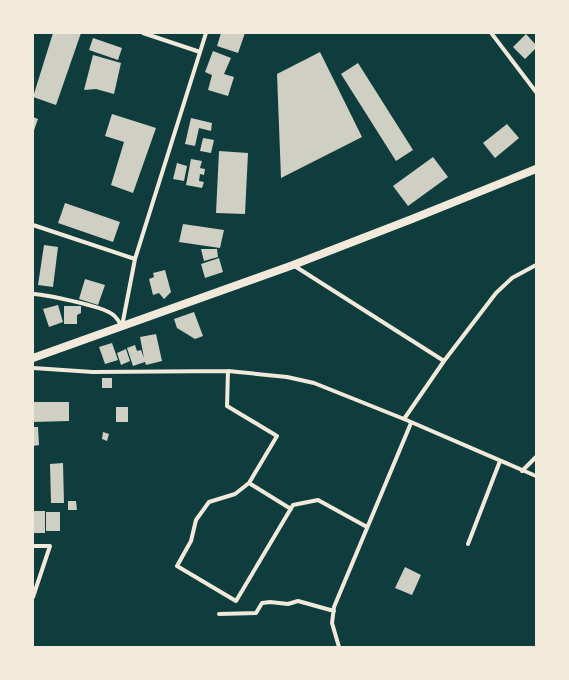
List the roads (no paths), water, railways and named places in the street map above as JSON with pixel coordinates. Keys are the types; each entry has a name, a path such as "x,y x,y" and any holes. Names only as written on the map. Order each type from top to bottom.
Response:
{"main road":[{"path":"33,358 293,265 536,169"}],"street":[{"path":"144,33 200,52"},
{"path":"122,326 134,259 206,33"},
{"path":"492,34 536,92"},
{"path":"33,225 134,259"},
{"path":"293,265 444,361"},
{"path":"404,419 444,361 496,293 512,278 536,265"},
{"path":"33,294 95,307 112,314 122,326"},
{"path":"33,368 93,372 228,371 287,377 314,383 404,419 536,476"},
{"path":"228,371 227,406 276,436 249,483 235,494 209,502 196,520 192,541 177,566 236,601 293,505 318,500 367,527"},
{"path":"339,647 332,623 334,607 411,423"},
{"path":"522,471 536,457"},
{"path":"468,544 500,461"},
{"path":"249,483 291,509"},
{"path":"33,546 50,546 33,597"},
{"path":"218,614 256,613 262,604 270,602 288,604 298,601 334,611"}]}
